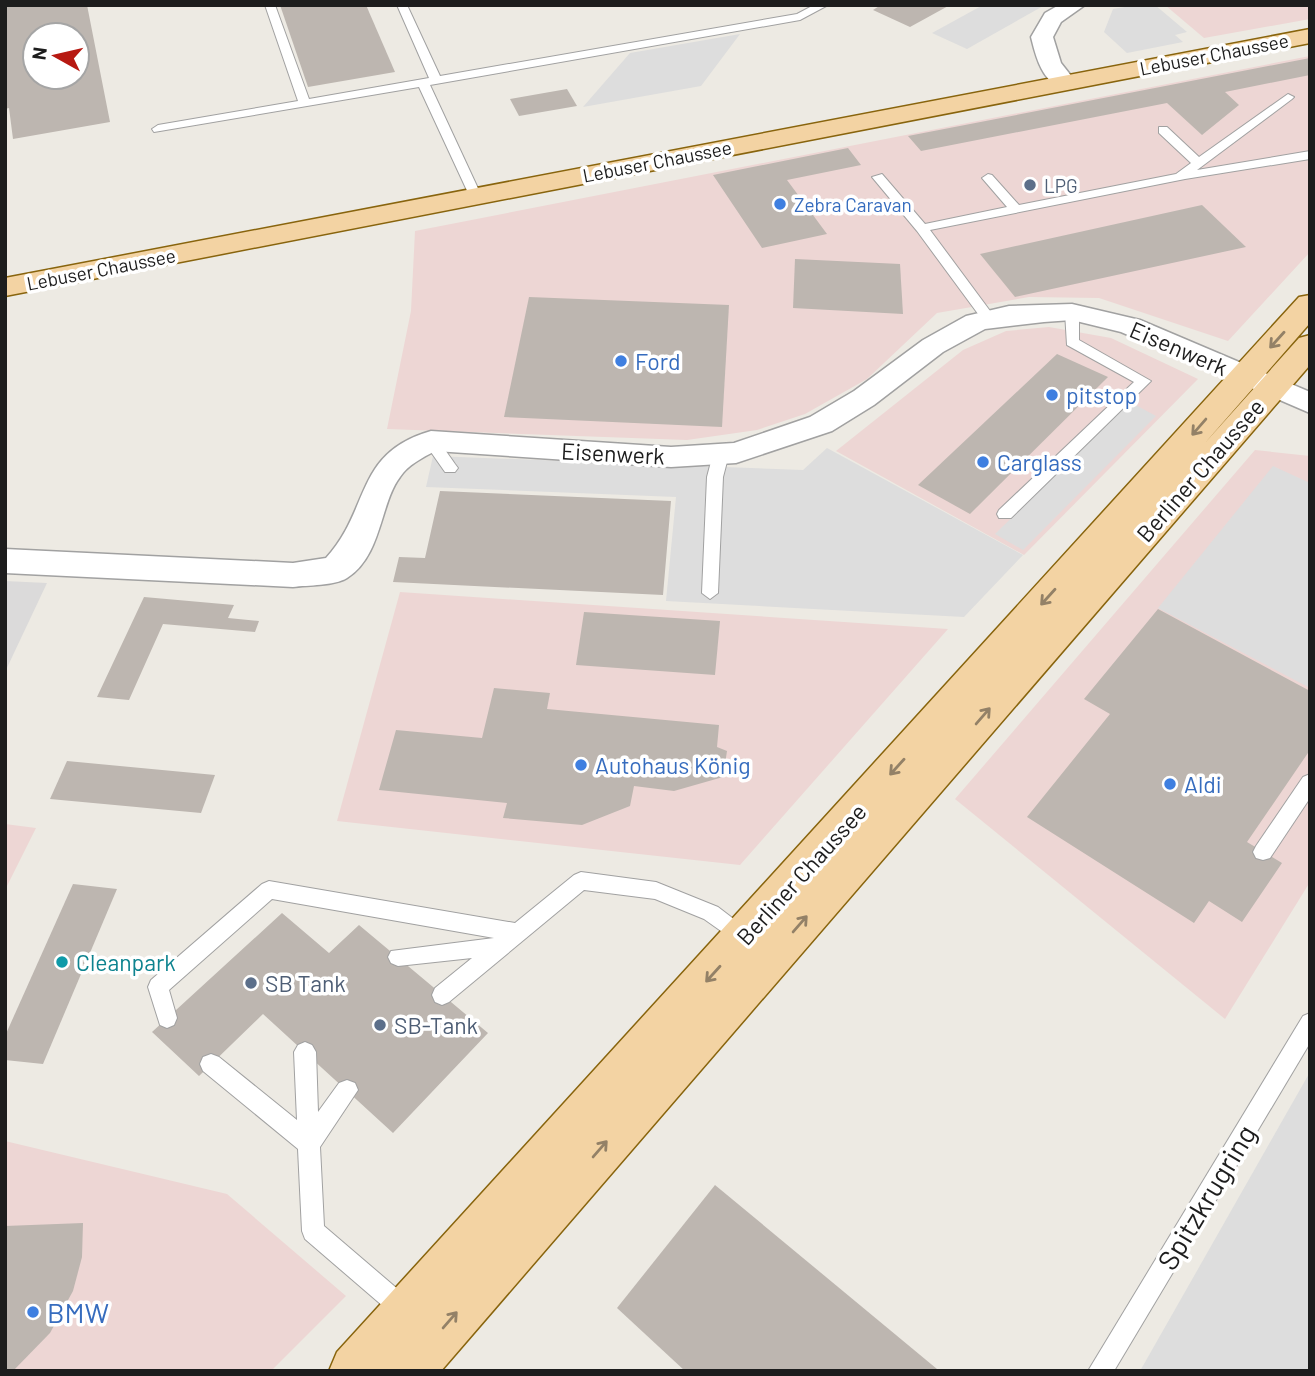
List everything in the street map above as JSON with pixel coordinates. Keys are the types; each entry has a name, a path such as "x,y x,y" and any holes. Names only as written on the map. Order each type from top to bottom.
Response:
{"main road":[{"name":"Lebuser Chaussee","path":"5,287 1310,36"},
{"name":"Berliner Chaussee","path":"1276,389 1310,304"},
{"name":"Berliner Chaussee","path":"356,1371 408,1313 756,949 1276,389 1310,345"},
{"name":"Berliner Chaussee","path":"404,1371 756,949"}],"street":[{"path":"1065,82 1050,65 1042,37 1053,18 1075,5"},
{"name":"Eisenwerk","path":"431,441 671,457 736,453 775,442 821,424 864,398 933,346 976,322 1009,315 1072,312 1130,326 1276,389"},
{"path":"5,561 293,575 335,569 357,544 383,475 403,453 431,441"}],"lane":[{"path":"270,5 305,103"},
{"path":"402,5 476,197"},
{"path":"158,129 800,17 823,5"},
{"path":"1180,177 1287,97"},
{"path":"1163,130 1199,163"},
{"path":"922,229 1180,177 1310,155"},
{"path":"878,177 922,229 989,319"},
{"path":"988,178 1016,210"},
{"path":"1005,514 1144,382 1072,342 1072,312"},
{"path":"431,441 450,468"},
{"path":"710,593 715,477 721,454"},
{"path":"1263,852 1310,782"},
{"path":"442,995 581,881 656,891 711,912 756,949"},
{"path":"167,1018 158,987 269,890 510,939"},
{"path":"398,957 510,939"},
{"name":"Spitzkrugring","path":"1100,1371 1310,1023"},
{"path":"305,1052 313,1231 408,1313"},
{"path":"211,1064 309,1144"},
{"path":"309,1144 347,1090"}],"shaded area":[{"path":"983,5 1045,5 967,49 932,33"},
{"path":"1155,5 1187,32 1175,35 1183,42 1127,53 1104,32 1113,9"},
{"path":"1165,5 1310,5 1310,19 1204,38"},
{"path":"740,34 701,86 583,107 630,53"},
{"path":"1310,56 1310,252 1228,341 1099,298 1029,297 937,313 867,379 805,414 757,430 687,440 387,429 411,311 415,231"},
{"path":"1049,327 1111,338 1198,379 1024,555 836,451 963,350 1006,331"},
{"path":"1130,402 1156,416 1023,550 995,534"},
{"path":"827,448 1023,555 964,617 666,601 676,497 426,487 433,456 803,470"},
{"path":"1255,450 1310,456 1310,882 1225,1019 955,799"},
{"path":"1273,466 1310,483 1310,688 1158,608"},
{"path":"5,581 47,583 5,672"},
{"path":"400,592 948,629 740,865 337,821"},
{"path":"5,824 36,828 5,890"},
{"path":"1310,1072 1310,1371 1140,1371"},
{"path":"5,1141 227,1194 346,1296 271,1371 5,1371"}],"building":[{"path":"5,5 87,5 90,21 21,21 21,91 91,91 91,25 110,122 13,139 9,108 5,109"},
{"path":"280,5 366,5 395,72 308,87"},
{"path":"881,5 950,5 910,27 873,10"},
{"path":"1310,58 1310,75 1225,92 1239,105 1202,135 1167,103 921,151 908,136"},
{"path":"567,89 577,106 519,116 510,99"},
{"path":"848,148 861,165 787,180 827,234 762,248 713,175"},
{"path":"1202,205 1246,247 1015,297 980,254"},
{"path":"795,259 900,264 903,314 793,308"},
{"name":"Ford","path":"529,297 729,305 722,427 504,417"},
{"path":"1057,354 1108,377 970,514 918,485"},
{"path":"440,491 671,501 663,595 393,582 399,557 425,558"},
{"path":"144,597 234,605 228,618 259,621 255,632 163,624 129,700 97,697"},
{"name":"Aldi","path":"1158,609 1310,691 1310,750 1247,842 1282,863 1242,922 1209,901 1194,923 1027,817 1110,714 1084,699"},
{"path":"584,612 720,621 715,675 576,665"},
{"path":"494,688 550,693 547,709 719,725 717,747 727,751 723,777 674,791 634,786 630,806 582,825 503,818 507,803 379,790 396,730 482,738"},
{"path":"67,761 215,775 201,813 50,799"},
{"name":"Cleanpark","path":"73,884 117,889 43,1064 5,1060 5,1036"},
{"path":"282,913 329,953 359,925 488,1033 393,1133 263,1014 199,1076 152,1032"},
{"path":"715,1185 937,1369 936,1371 685,1371 617,1308"},
{"name":"BMW","path":"83,1223 82,1257 73,1291 50,1333 13,1371 5,1371 5,1226"}],"place":[{"name":"LPG","path":"1030,185"},
{"name":"Zebra Caravan","path":"780,204"},
{"name":"Ford","path":"621,361"},
{"name":"pitstop","path":"1052,395"},
{"name":"Carglass","path":"983,462"},
{"name":"Autohaus König","path":"581,765"},
{"name":"Aldi","path":"1170,784"},
{"name":"Cleanpark","path":"62,962"},
{"name":"SB Tank","path":"251,983"},
{"name":"SB-Tank","path":"380,1025"},
{"name":"BMW","path":"33,1312"}]}
